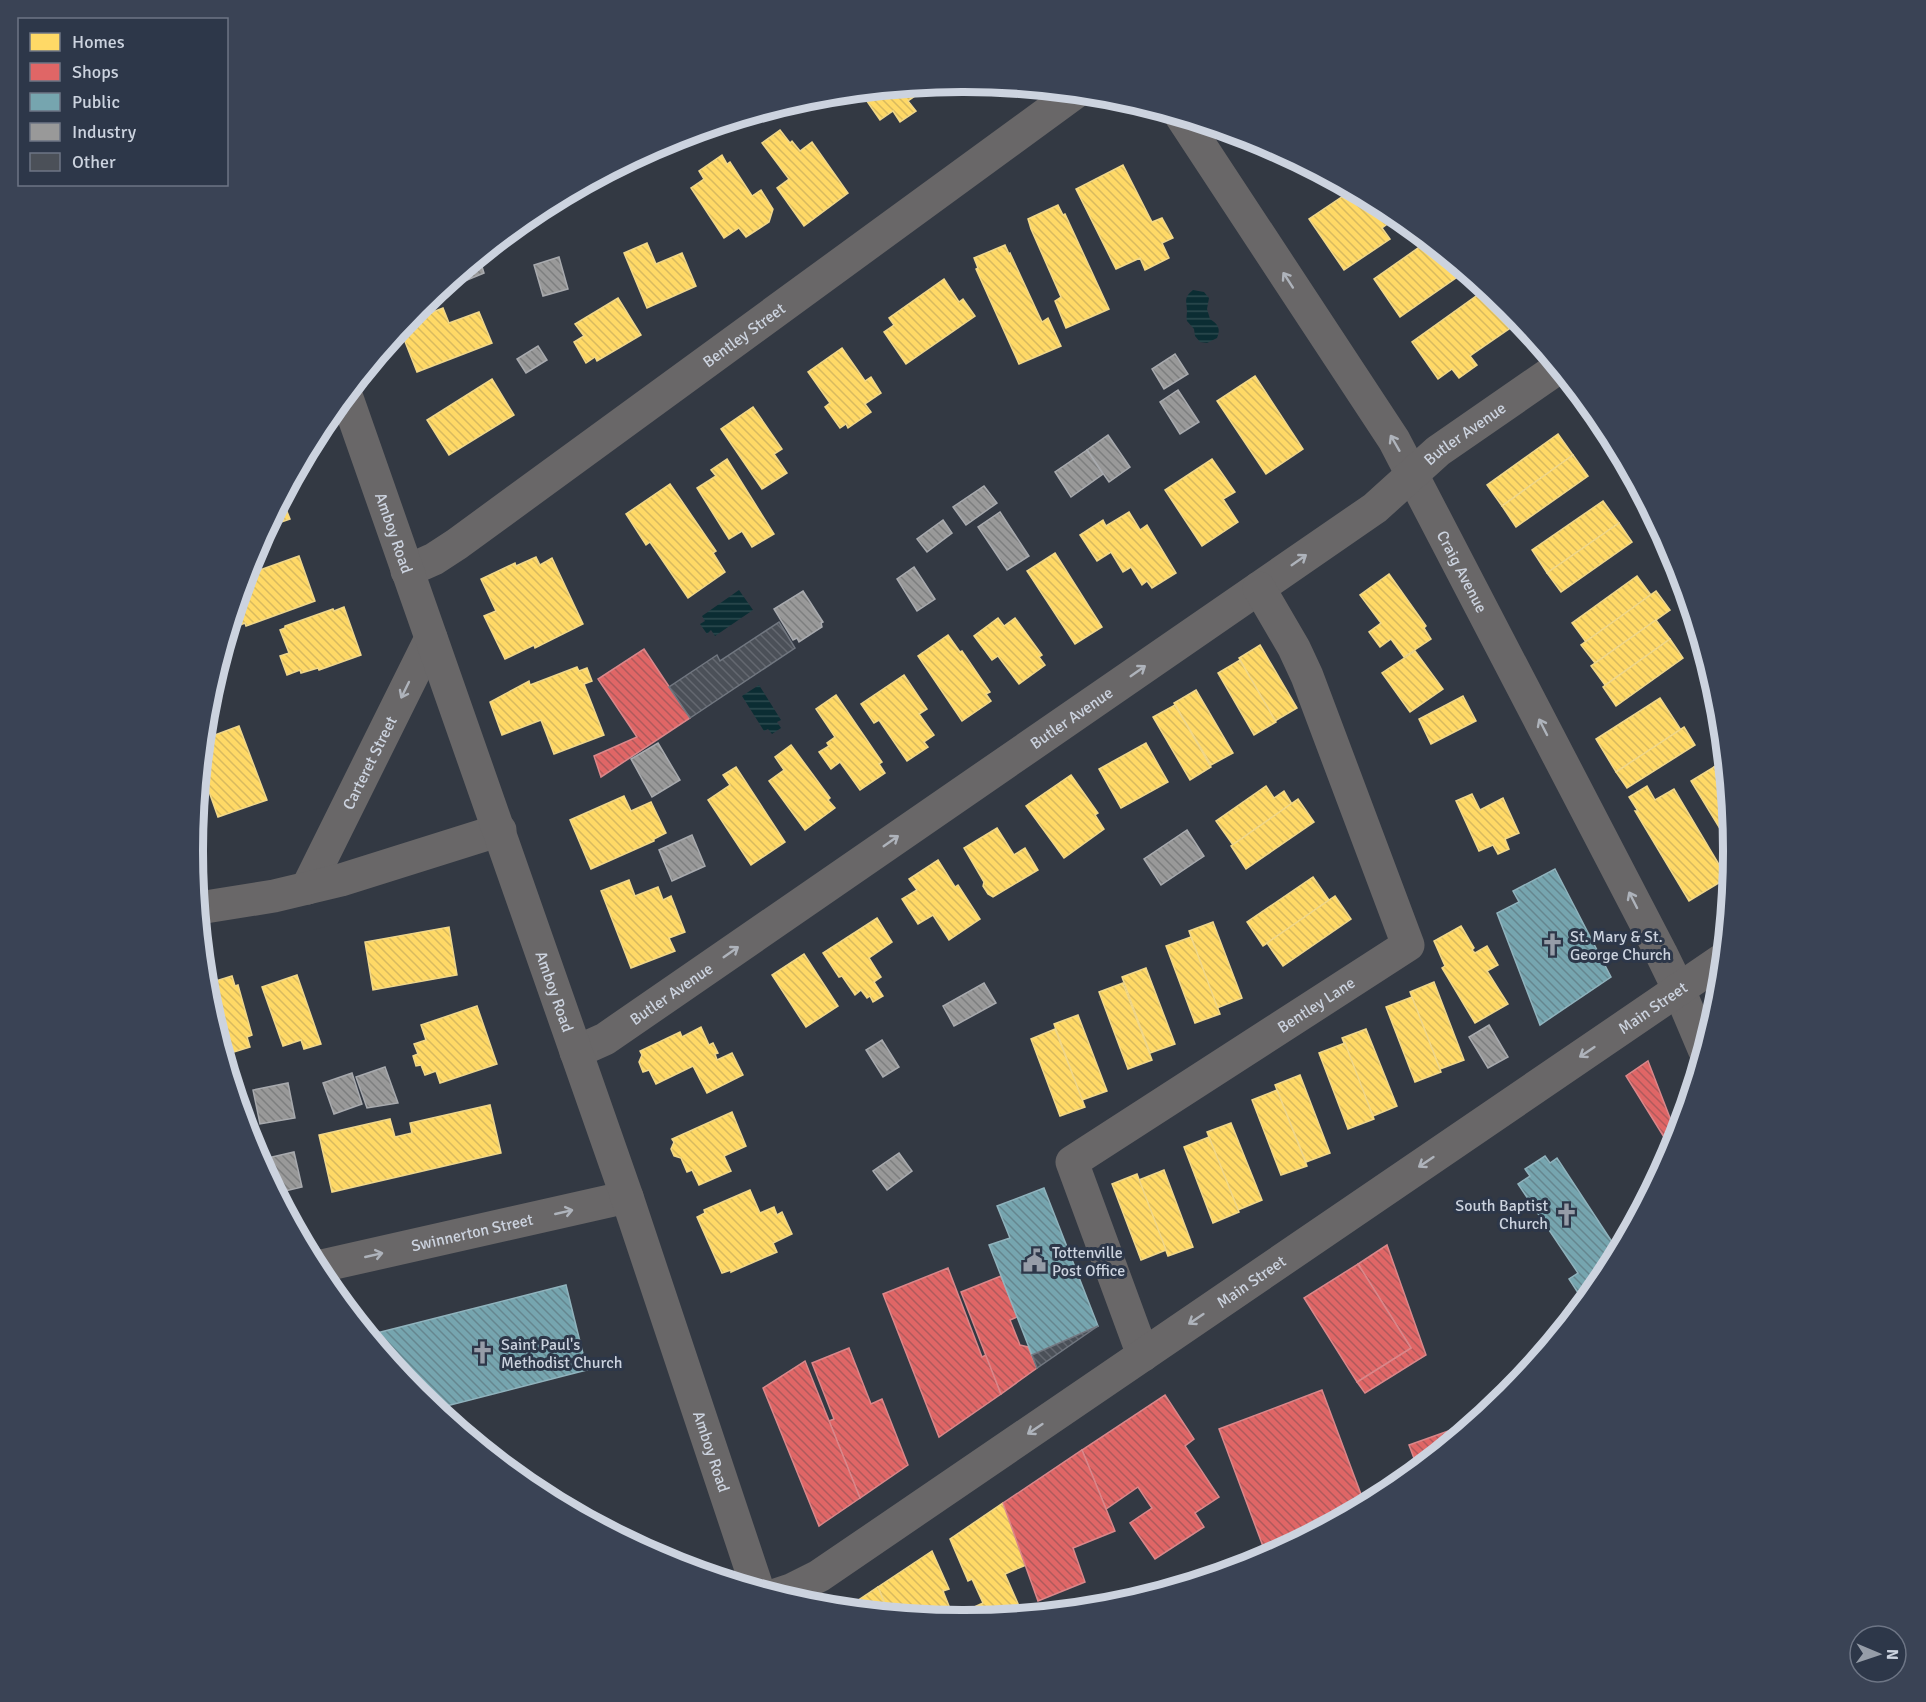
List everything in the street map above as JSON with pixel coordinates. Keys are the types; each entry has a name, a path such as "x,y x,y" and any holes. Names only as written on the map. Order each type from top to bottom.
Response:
{"street":[{"name":"Bentley Street","path":"407,571 434,559 457,544 1067,99"},
{"name":"Craig Avenue","path":"1187,126 1394,440 1679,990 1699,1038"},
{"name":"Butler Avenue","path":"576,1052 605,1039 1376,508 1438,451 1552,372"},
{"name":"Amboy Road","path":"349,404 627,1197 755,1582"},
{"name":"Bentley Lane","path":"1143,1355 1072,1162 1408,945 1307,676 1294,648 1259,588"},
{"name":"Carteret Street","path":"307,888 431,638"},
{"path":"206,907 265,898 341,880 500,830"},
{"name":"Main Street","path":"790,1590 819,1576 1713,966"},
{"name":"Swinnerton Street","path":"326,1265 627,1197"}],"shaded area":[{"path":"1193,290 1204,292 1209,298 1207,309 1210,319 1219,329 1217,338 1207,343 1200,342 1187,321 1186,300"},
{"path":"739,590 753,610 715,636 711,630 707,634 700,624 705,621 702,616"},
{"path":"759,685 781,720 777,722 781,728 772,734 768,729 764,731 742,696"}],"building: Homes":[{"path":"920,93 908,101 916,111 900,122 893,111 880,120 865,98"},
{"path":"780,130 800,151 812,142 848,193 804,226 777,188 789,179 762,143"},
{"path":"722,155 727,164 730,162 752,196 761,190 773,209 769,222 746,237 739,228 724,238 691,188 704,179 699,171"},
{"path":"1123,165 1152,222 1162,218 1173,238 1162,243 1169,258 1145,270 1140,258 1116,269 1076,189"},
{"path":"1345,194 1390,222 1382,228 1390,239 1344,270 1309,219"},
{"path":"1058,205 1063,215 1065,214 1109,309 1066,328 1055,301 1061,297 1028,219"},
{"path":"647,243 656,264 682,253 696,286 647,308 624,253"},
{"path":"1005,245 1042,322 1048,318 1061,346 1019,364 976,269 978,268 974,258"},
{"path":"1422,246 1459,276 1400,317 1374,279"},
{"path":"944,279 959,302 963,299 975,316 906,364 884,332 894,325 889,318"},
{"path":"1479,294 1512,327 1470,356 1477,365 1459,378 1452,369 1438,379 1412,342"},
{"path":"618,298 641,335 597,361 595,357 586,363 574,342 584,336 575,324"},
{"path":"443,308 449,323 479,312 492,343 417,372 403,338 425,315"},
{"path":"842,348 865,381 871,377 881,393 865,404 871,412 848,428 846,424 840,428 825,407 830,403 808,372"},
{"path":"1255,376 1303,449 1266,474 1217,401"},
{"path":"492,379 514,415 449,455 427,420"},
{"path":"753,407 782,449 774,454 787,473 762,489 721,429"},
{"path":"1558,434 1573,455 1502,506 1487,485"},
{"path":"1573,455 1588,476 1516,527 1502,506"},
{"path":"727,459 774,534 752,547 742,531 729,539 697,488 716,476 711,470"},
{"path":"1212,459 1235,492 1223,499 1238,522 1202,546 1165,490"},
{"path":"670,484 716,551 713,553 725,572 688,598 650,542 646,545 626,514"},
{"path":"1603,501 1619,523 1547,573 1532,550"},
{"path":"286,508 290,519 278,523"},
{"path":"1129,512 1140,530 1147,525 1176,573 1152,588 1147,581 1142,585 1131,567 1123,572 1111,552 1097,561 1080,535 1103,520 1106,526"},
{"path":"1619,523 1632,542 1561,592 1547,573"},
{"path":"1055,553 1102,627 1075,644 1027,571"},
{"path":"299,556 315,601 246,626 245,623 238,626 257,571"},
{"path":"536,557 540,565 552,558 583,624 535,648 534,645 505,659 484,616 496,611 481,579 515,563 516,566"},
{"path":"1389,574 1426,626 1424,628 1431,639 1404,657 1391,639 1380,647 1369,632 1381,623 1360,595"},
{"path":"1637,576 1651,595 1586,642 1572,623"},
{"path":"1656,591 1670,610 1595,663 1581,645"},
{"path":"344,607 361,655 319,670 318,668 301,673 300,670 287,675 280,656 289,653 280,630 285,626"},
{"path":"998,618 1004,626 1015,618 1042,655 1039,657 1045,665 1019,684 998,656 992,660 974,636"},
{"path":"1656,620 1670,639 1605,685 1591,666"},
{"path":"948,635 990,692 986,694 991,701 962,721 918,656"},
{"path":"1670,639 1683,658 1616,706 1603,687"},
{"path":"1260,645 1297,708 1275,721 1239,658"},
{"path":"1415,651 1443,689 1410,712 1382,673"},
{"path":"1240,660 1276,722 1254,735 1218,673"},
{"path":"577,667 579,671 587,668 592,681 584,684 604,735 554,754 541,720 502,735 490,702 529,681 530,685"},
{"path":"904,675 927,709 919,714 934,735 924,742 928,747 907,761 879,720 874,723 861,704"},
{"path":"1196,690 1233,753 1211,765 1174,703"},
{"path":"836,695 882,762 879,764 885,773 860,790 840,762 831,769 819,752 829,746 827,743 835,737 816,709"},
{"path":"1463,696 1476,721 1431,744 1419,719"},
{"path":"1660,698 1681,730 1616,772 1596,739"},
{"path":"1175,705 1211,767 1190,780 1153,717"},
{"path":"239,726 267,800 218,817 207,785 213,736"},
{"path":"1684,727 1695,745 1627,788 1616,772"},
{"path":"1146,743 1168,782 1121,808 1099,769"},
{"path":"791,745 835,808 805,830 769,781 784,770 775,757"},
{"path":"736,767 785,842 751,865 708,800 730,785 723,775"},
{"path":"1714,767 1718,773 1722,832 1691,781"},
{"path":"1071,775 1098,813 1095,815 1104,829 1064,858 1026,806"},
{"path":"1266,786 1274,798 1284,791 1292,804 1233,845 1216,821"},
{"path":"1647,786 1655,800 1674,789 1722,870 1722,881 1689,901 1629,797"},
{"path":"1472,794 1480,810 1503,798 1519,833 1505,839 1509,849 1498,854 1493,845 1479,851 1456,801"},
{"path":"624,796 631,811 651,802 666,833 654,841 591,869 570,820"},
{"path":"1298,799 1314,822 1246,869 1231,846"},
{"path":"997,828 1014,855 1025,848 1038,870 993,897 983,886 984,882 964,848"},
{"path":"938,860 955,887 958,885 980,919 949,940 933,915 918,924 902,899 917,890 909,879"},
{"path":"1313,877 1329,900 1263,946 1247,922"},
{"path":"629,880 635,896 658,887 663,900 671,896 685,932 669,938 675,951 631,968 601,891"},
{"path":"1335,896 1351,919 1283,966 1267,943"},
{"path":"877,918 892,942 869,958 881,977 874,982 883,996 873,1002 870,996 867,998 861,990 855,995 842,976 839,977 823,953"},
{"path":"1213,922 1242,998 1217,1008 1189,931"},
{"path":"1461,926 1475,953 1487,946 1498,965 1487,971 1508,1004 1475,1023 1442,968 1445,966 1434,941"},
{"path":"449,927 457,975 373,990 365,942"},
{"path":"1191,937 1220,1014 1195,1023 1166,946"},
{"path":"804,954 838,1006 806,1027 772,975"},
{"path":"1146,968 1175,1044 1150,1053 1122,977"},
{"path":"297,975 321,1044 304,1049 301,1040 283,1046 262,987"},
{"path":"232,976 235,986 238,985 252,1035 247,1037 250,1047 231,1053 215,981"},
{"path":"1434,982 1464,1060 1440,1069 1410,992"},
{"path":"1123,983 1152,1060 1128,1069 1099,992"},
{"path":"1412,997 1441,1072 1415,1082 1386,1007"},
{"path":"477,1006 497,1064 440,1083 436,1071 425,1075 421,1065 416,1066 413,1056 418,1054 414,1044 426,1040 421,1025"},
{"path":"1078,1015 1107,1091 1082,1100 1054,1024"},
{"path":"701,1027 709,1045 713,1043 718,1053 715,1054 717,1060 732,1053 743,1075 707,1093 693,1066 656,1084 649,1070 643,1072 639,1062 642,1055 640,1051 680,1032 682,1037"},
{"path":"1055,1029 1085,1107 1060,1116 1031,1039"},
{"path":"1366,1029 1397,1106 1373,1116 1342,1038"},
{"path":"1345,1043 1374,1119 1348,1129 1319,1053"},
{"path":"1300,1075 1330,1153 1306,1162 1275,1085"},
{"path":"1277,1090 1307,1166 1281,1175 1252,1100"},
{"path":"490,1105 501,1153 332,1192 319,1135 390,1119 395,1137 412,1133 410,1123"},
{"path":"732,1112 746,1146 724,1156 731,1171 699,1185 692,1170 687,1172 681,1158 674,1156 671,1149 674,1142 672,1139"},
{"path":"1231,1123 1262,1200 1238,1210 1207,1132"},
{"path":"1209,1137 1239,1212 1213,1223 1184,1147"},
{"path":"1164,1170 1193,1247 1168,1256 1139,1180"},
{"path":"1137,1174 1166,1250 1141,1260 1112,1184"},
{"path":"750,1190 760,1213 774,1207 777,1215 782,1212 792,1234 773,1243 777,1252 731,1272 731,1270 722,1273 697,1217 705,1213 704,1210"},
{"path":"1003,1503 1026,1565 1005,1574 1020,1608 968,1610 983,1603 972,1579 968,1581 950,1539"},
{"path":"932,1551 949,1589 943,1591 950,1610 886,1606 878,1587"},
{"path":"878,1587 886,1606 864,1604 855,1602"}],"building: Shops":[{"path":"644,649 690,718 601,777 594,756 637,737 598,679"},
{"path":"1648,1061 1672,1123 1666,1140 1626,1076"},
{"path":"1387,1245 1426,1355 1365,1393 1357,1382 1411,1348 1358,1264"},
{"path":"1358,1264 1411,1348 1357,1382 1304,1298"},
{"path":"948,1268 982,1357 986,1355 1001,1394 939,1437 883,1294"},
{"path":"1001,1276 1017,1317 1010,1320 1020,1345 1028,1347 1037,1368 1001,1394 961,1292"},
{"path":"849,1348 871,1404 882,1399 908,1465 860,1498 829,1421 834,1419 812,1363"},
{"path":"805,1361 860,1498 819,1526 763,1388"},
{"path":"1322,1390 1362,1497 1264,1548 1219,1429"},
{"path":"1165,1395 1194,1439 1185,1446 1219,1497 1195,1513 1204,1527 1155,1559 1130,1523 1152,1508 1138,1487 1106,1509 1082,1450"},
{"path":"1454,1429 1454,1430 1415,1461 1409,1445"},
{"path":"1082,1450 1115,1531 1073,1548 1085,1582 1038,1601 1003,1503"}],"building: Public":[{"name":"St. Mary & St. George Church","path":"1555,869 1611,977 1540,1025 1497,913 1519,902 1513,891"},
{"name":"South Baptist Church","path":"1545,1156 1550,1163 1557,1158 1613,1244 1579,1295 1569,1279 1578,1273 1518,1184 1530,1176 1525,1169"},
{"name":"Tottenville Post Office","path":"1044,1188 1098,1326 1032,1355 989,1245 1010,1238 997,1206"},
{"name":"Saint Paul's Methodist Church","path":"566,1285 587,1370 445,1406 376,1333"}],"building: Industry":[{"path":"559,257 568,289 543,296 534,265"},
{"path":"481,264 484,273 458,284"},
{"path":"538,346 547,360 526,373 517,359"},
{"path":"1175,354 1188,374 1164,389 1152,369"},
{"path":"1178,390 1199,422 1180,434 1160,402"},
{"path":"1108,435 1130,467 1109,482 1087,450"},
{"path":"1087,450 1103,474 1071,497 1055,472"},
{"path":"984,486 997,503 966,525 953,507"},
{"path":"1000,512 1029,556 1007,570 978,527"},
{"path":"943,520 952,533 927,552 917,539"},
{"path":"914,567 935,599 917,611 897,579"},
{"path":"803,591 823,622 822,627 799,642 797,638 793,640 774,609"},
{"path":"658,743 680,780 652,797 631,759"},
{"path":"1187,830 1204,856 1161,885 1144,859"},
{"path":"692,835 705,866 672,881 659,850"},
{"path":"984,983 996,1003 954,1026 943,1006"},
{"path":"1489,1025 1508,1057 1488,1068 1469,1037"},
{"path":"882,1040 899,1067 883,1077 866,1050"},
{"path":"385,1067 398,1103 367,1108 356,1077"},
{"path":"352,1073 362,1104 334,1114 323,1083"},
{"path":"288,1083 295,1118 260,1124 253,1090"},
{"path":"294,1152 302,1187 284,1191 268,1158"},
{"path":"899,1153 912,1171 887,1190 873,1171"}],"building: Other":[{"path":"779,622 795,648 690,718 669,687 717,655 720,661"},
{"path":"1098,1326 1037,1368 1032,1355"}],"place":[{"name":"St. Mary & St. George Church","path":"1552,945"},
{"name":"South Baptist Church","path":"1566,1214"},
{"name":"Tottenville Post Office","path":"1034,1261"},
{"name":"Saint Paul's Methodist Church","path":"483,1353"}]}
